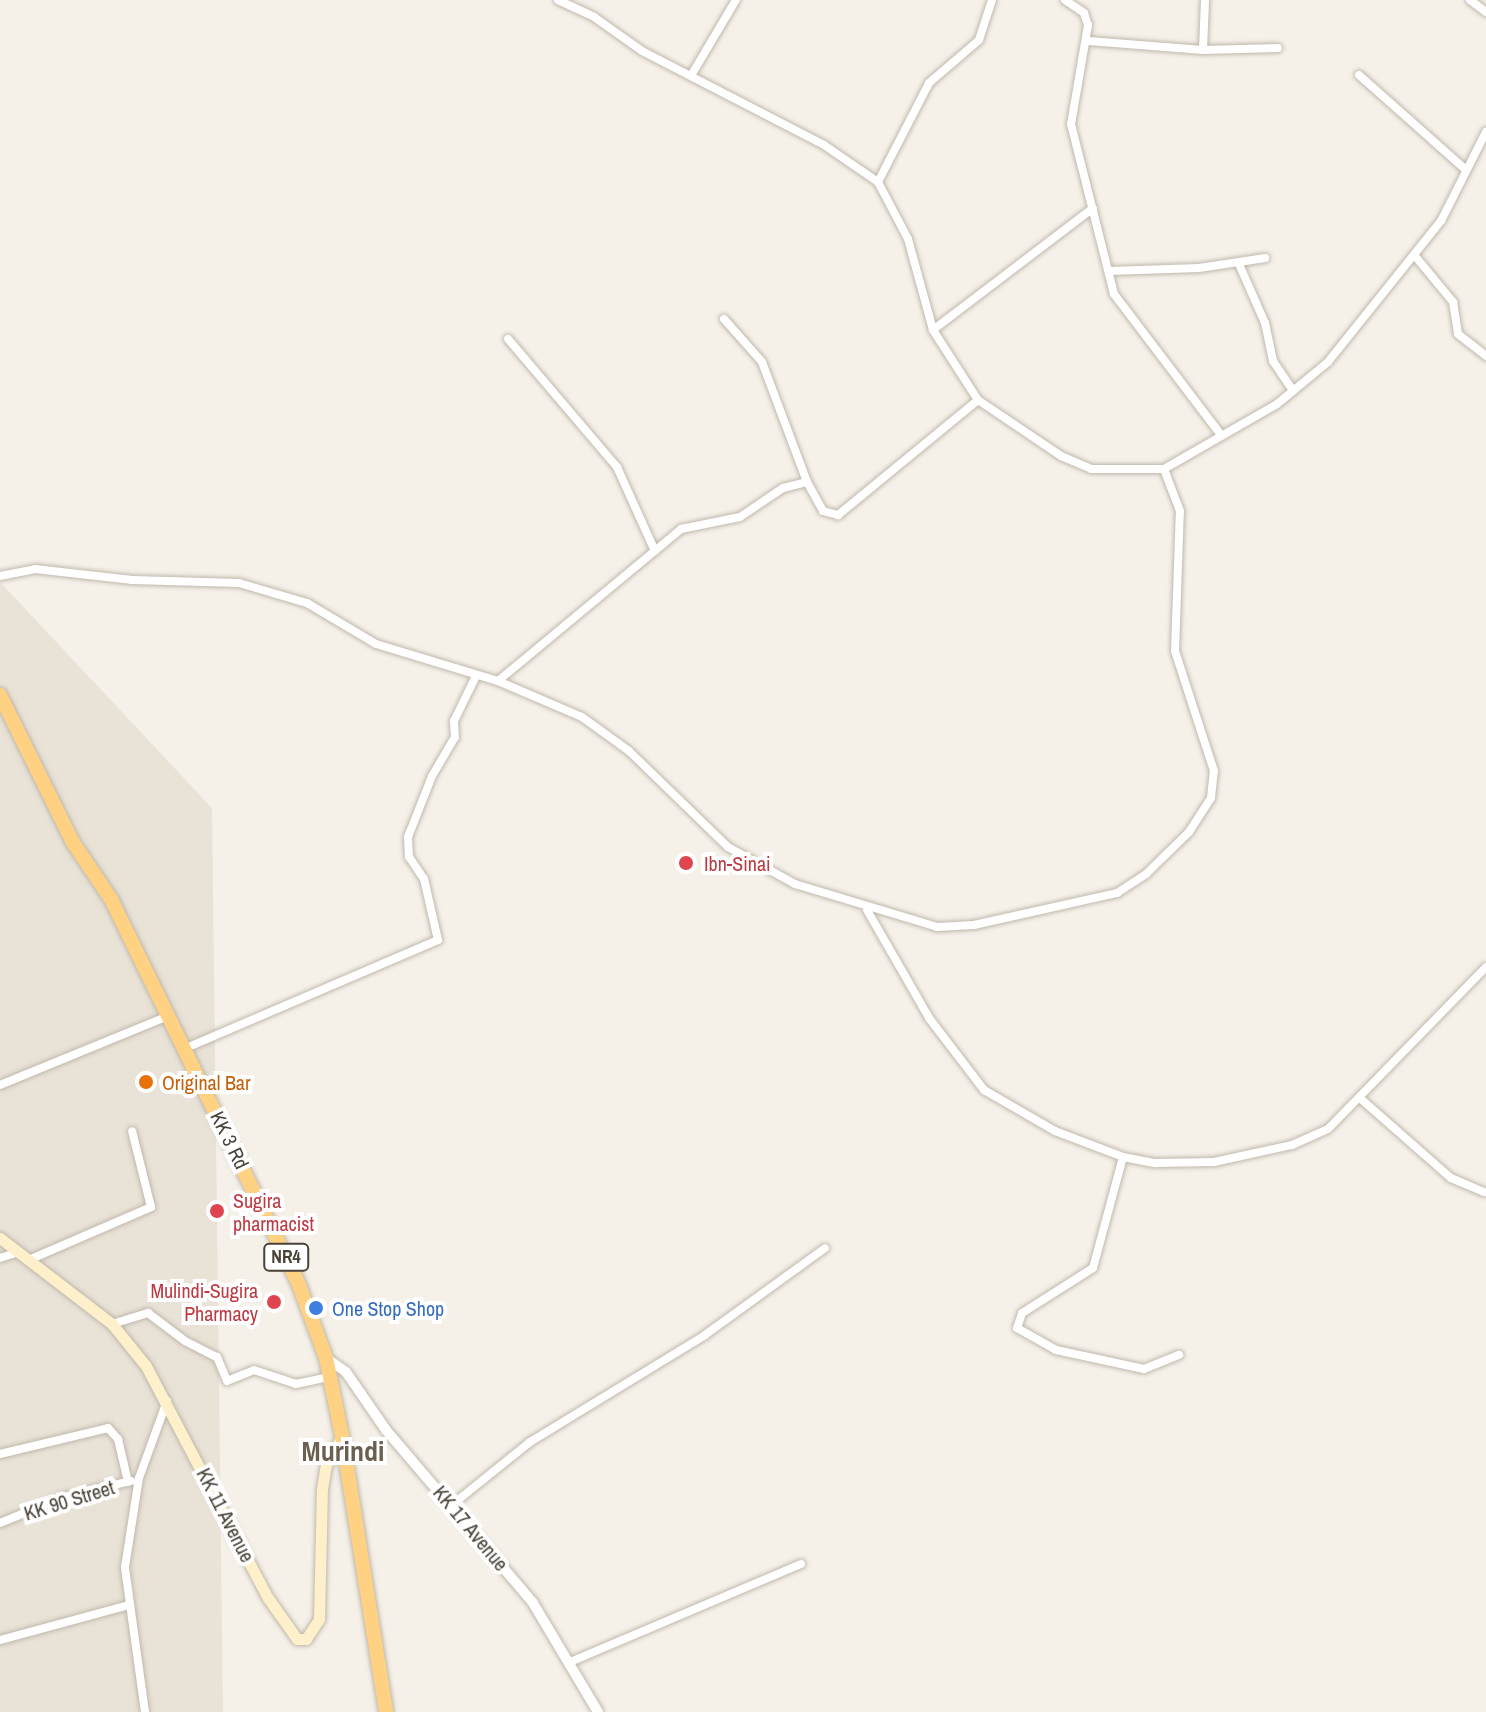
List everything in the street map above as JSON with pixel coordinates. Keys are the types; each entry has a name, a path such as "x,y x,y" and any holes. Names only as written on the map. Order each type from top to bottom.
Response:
{"highway":[{"name":"KK 3 Rd","path":"0,695 186,1048 294,1273 326,1358 342,1436 386,1712"}],"main road":[{"name":"KK 11 Avenue","path":"0,1238 112,1324 167,1400 268,1598 297,1639 306,1639 319,1619 322,1489 326,1465 342,1436"}],"street":[{"path":"558,0 824,145 878,182 908,239 933,330 978,400 1061,456 1091,469 1164,469 1293,391 1328,362 1441,221 1486,132"},
{"path":"692,74 736,0"},
{"path":"878,182 929,83 979,40 992,0"},
{"path":"1065,0 1084,13 1089,41 1071,124 1109,271 1123,311 1221,435"},
{"path":"1203,50 1205,0"},
{"path":"1470,0 1486,12"},
{"path":"1089,41 1203,50 1278,48"},
{"path":"1359,75 1465,169"},
{"path":"933,330 1093,208"},
{"path":"1415,256 1453,302 1458,334 1486,356"},
{"path":"1109,271 1239,264 1265,258"},
{"path":"1239,264 1265,323 1273,361 1293,391"},
{"path":"724,319 762,362 807,482 823,511 838,515 978,400"},
{"path":"508,339 617,467 655,551"},
{"path":"0,576 35,569 132,580 239,583 307,603 376,644 498,681 559,705 605,733 728,847 795,884 867,910 937,927 974,925 1117,893 1146,874 1204,814 1214,771 1175,651 1180,511 1164,469"},
{"path":"498,681 681,529 740,517 783,488 807,482"},
{"path":"186,1048 438,940 424,879 409,857 408,837 432,776 455,737 454,721 476,676"},
{"path":"867,910 929,1018 984,1090 1055,1131 1123,1157 1214,1162 1292,1145 1328,1129 1361,1099 1443,1007 1486,967"},
{"path":"0,1085 168,1016"},
{"path":"1361,1099 1451,1178 1484,1192"},
{"path":"31,1259 151,1207 132,1131"},
{"path":"1123,1157 1093,1268 1022,1313 1017,1328 1056,1350 1144,1369 1179,1355"},
{"path":"453,1504 530,1442 705,1335 825,1248"},
{"path":"0,1258 19,1252"},
{"path":"112,1324 148,1313 185,1341 217,1357 227,1381 254,1370 296,1384 328,1377"},
{"name":"KK 17 Avenue","path":"326,1358 346,1372 386,1430 453,1504 533,1603 598,1712"},
{"path":"145,1712 125,1567 139,1478 167,1400"},
{"path":"0,1454 108,1428 118,1439 128,1482"},
{"name":"KK 90 Street","path":"0,1523 61,1498 139,1478"},
{"path":"570,1662 801,1564"},
{"path":"0,1640 129,1605"}],"shaded area":[{"path":"0,582 212,808 223,1712 0,1712"}],"place":[{"name":"Ibn-Sinai","path":"686,863"},
{"name":"Original Bar","path":"146,1082"},
{"name":"Sugira pharmacist","path":"217,1211"},
{"name":"Mulindi-Sugira Pharmacy","path":"274,1302"},
{"name":"One Stop Shop","path":"316,1308"}],"district":[{"name":"Murindi","path":"343,1451"}]}
